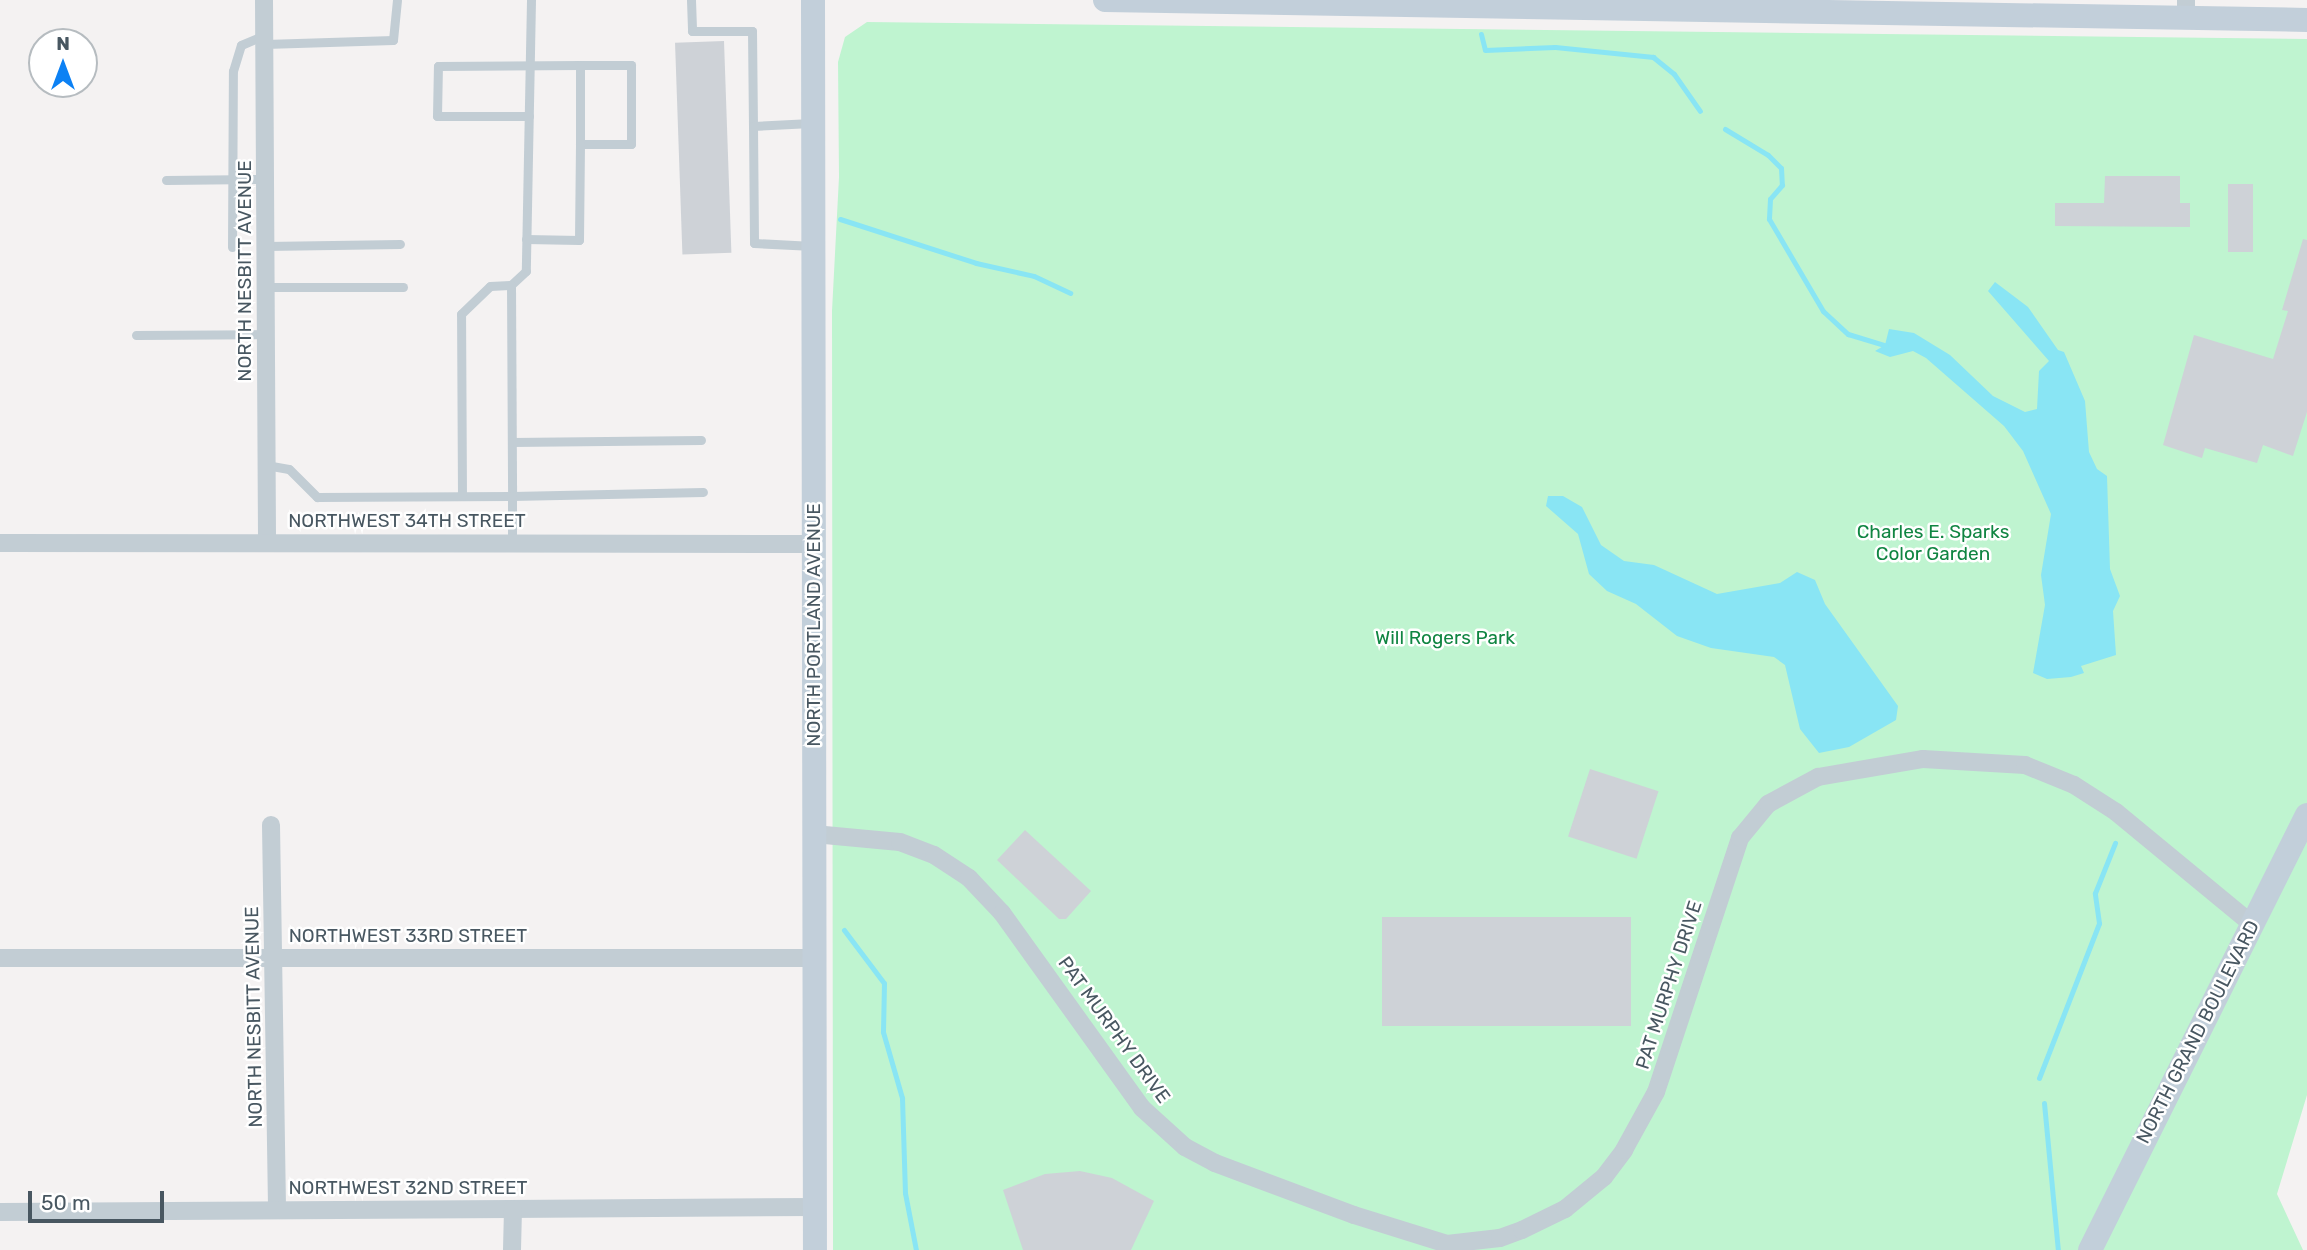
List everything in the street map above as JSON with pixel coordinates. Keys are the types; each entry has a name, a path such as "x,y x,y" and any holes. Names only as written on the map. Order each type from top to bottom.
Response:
{"main road":[{"name":"NORTH PORTLAND AVENUE","path":"813,0 815,1250"},
{"path":"1105,0 2186,9 2307,20"},
{"name":"NORTH GRAND BOULEVARD","path":"2090,1250 2307,815"}],"street":[{"name":"NORTH NESBITT AVENUE","path":"264,0 267,542"},
{"name":"NORTHWEST 34TH STREET","path":"0,543 814,544"},
{"name":"PAT MURPHY DRIVE","path":"814,834 900,842 934,855 969,878 1009,923 1142,1108 1185,1147 1216,1163 1364,1219 1447,1244 1500,1238 1522,1230 1565,1209 1604,1177 1631,1139 1656,1092 1740,838 1768,804 1818,777 1923,759 2025,765 2074,785 2116,812 2252,924"},
{"name":"NORTH NESBITT AVENUE","path":"271,825 277,1209"},
{"name":"NORTHWEST 33RD STREET","path":"0,958 815,958"},
{"name":"NORTHWEST 32ND STREET","path":"0,1212 815,1206"},
{"path":"512,1250 513,1209"}],"lane":[{"path":"232,247 230,179 236,55 246,41 265,39 393,40 397,0"},
{"path":"462,496 461,314 490,286 511,285 526,271 531,0"},
{"path":"691,0 692,30 752,31 754,243 814,246"},
{"path":"526,239 579,240 580,65"},
{"path":"529,116 437,116 438,66 631,65 631,144 580,144"},
{"path":"753,126 813,123"},
{"path":"166,180 265,179"},
{"path":"265,246 400,244"},
{"path":"511,285 512,543"},
{"path":"266,287 402,287"},
{"path":"136,335 266,334"},
{"path":"512,442 701,440"},
{"path":"266,465 289,469 317,497 703,492"}],"green space":[{"name":"Will Rogers Park","path":"867,22 2307,39 2307,1095 2277,1194 2303,1250 833,1250 832,311 839,177 838,62 845,37"}],"water":[{"path":"1995,282 2028,307 2058,350 2064,352 2085,401 2089,452 2097,469 2107,476 2110,569 2120,596 2113,611 2116,655 2081,666 2084,673 2071,677 2047,679 2033,673 2045,605 2041,575 2051,514 2023,451 2004,426 1926,358 1913,351 1890,357 1875,351 1885,345 1889,329 1914,333 1950,355 1993,396 2025,412 2037,409 2039,371 2049,361 1988,291"},
{"path":"1548,496 1563,496 1582,507 1601,545 1624,561 1654,565 1717,594 1780,583 1797,572 1815,580 1825,604 1898,706 1896,720 1849,747 1819,753 1800,729 1785,665 1774,657 1711,648 1677,636 1636,604 1607,591 1589,574 1578,534 1546,506"}],"building":[{"path":"724,41 731,253 682,255 675,43"},
{"path":"2105,176 2180,176 2180,203 2190,203 2190,227 2055,226 2055,203 2104,203"},
{"path":"2228,184 2253,184 2253,252 2228,252"},
{"path":"2303,239 2307,240 2307,412 2293,456 2263,445 2257,463 2205,448 2202,458 2163,445 2194,335 2273,359 2288,311 2282,310"},
{"path":"1590,769 1658,791 1637,859 1568,837"},
{"path":"1025,830 1091,891 1066,919 1059,919 997,860"},
{"path":"1382,917 1631,917 1631,1026 1382,1026"},
{"path":"1080,1171 1112,1178 1154,1201 1131,1250 1023,1250 1003,1190 1045,1174"}],"waterway":[{"path":"1481,34 1485,50 1555,47 1653,57 1674,74 1700,111"},
{"path":"1725,129 1768,155 1781,168 1782,185 1770,199 1769,219 1823,311 1848,334 1885,345"},
{"path":"840,219 976,263 1034,276 1070,293"},
{"path":"2039,1078 2099,923 2095,893 2115,843"},
{"path":"844,930 884,983 883,1032 902,1098 905,1193 916,1250"},
{"path":"2044,1103 2058,1250"}],"park label":[{"name":"Charles E. Sparks Color Garden","path":"1933,543"}]}
